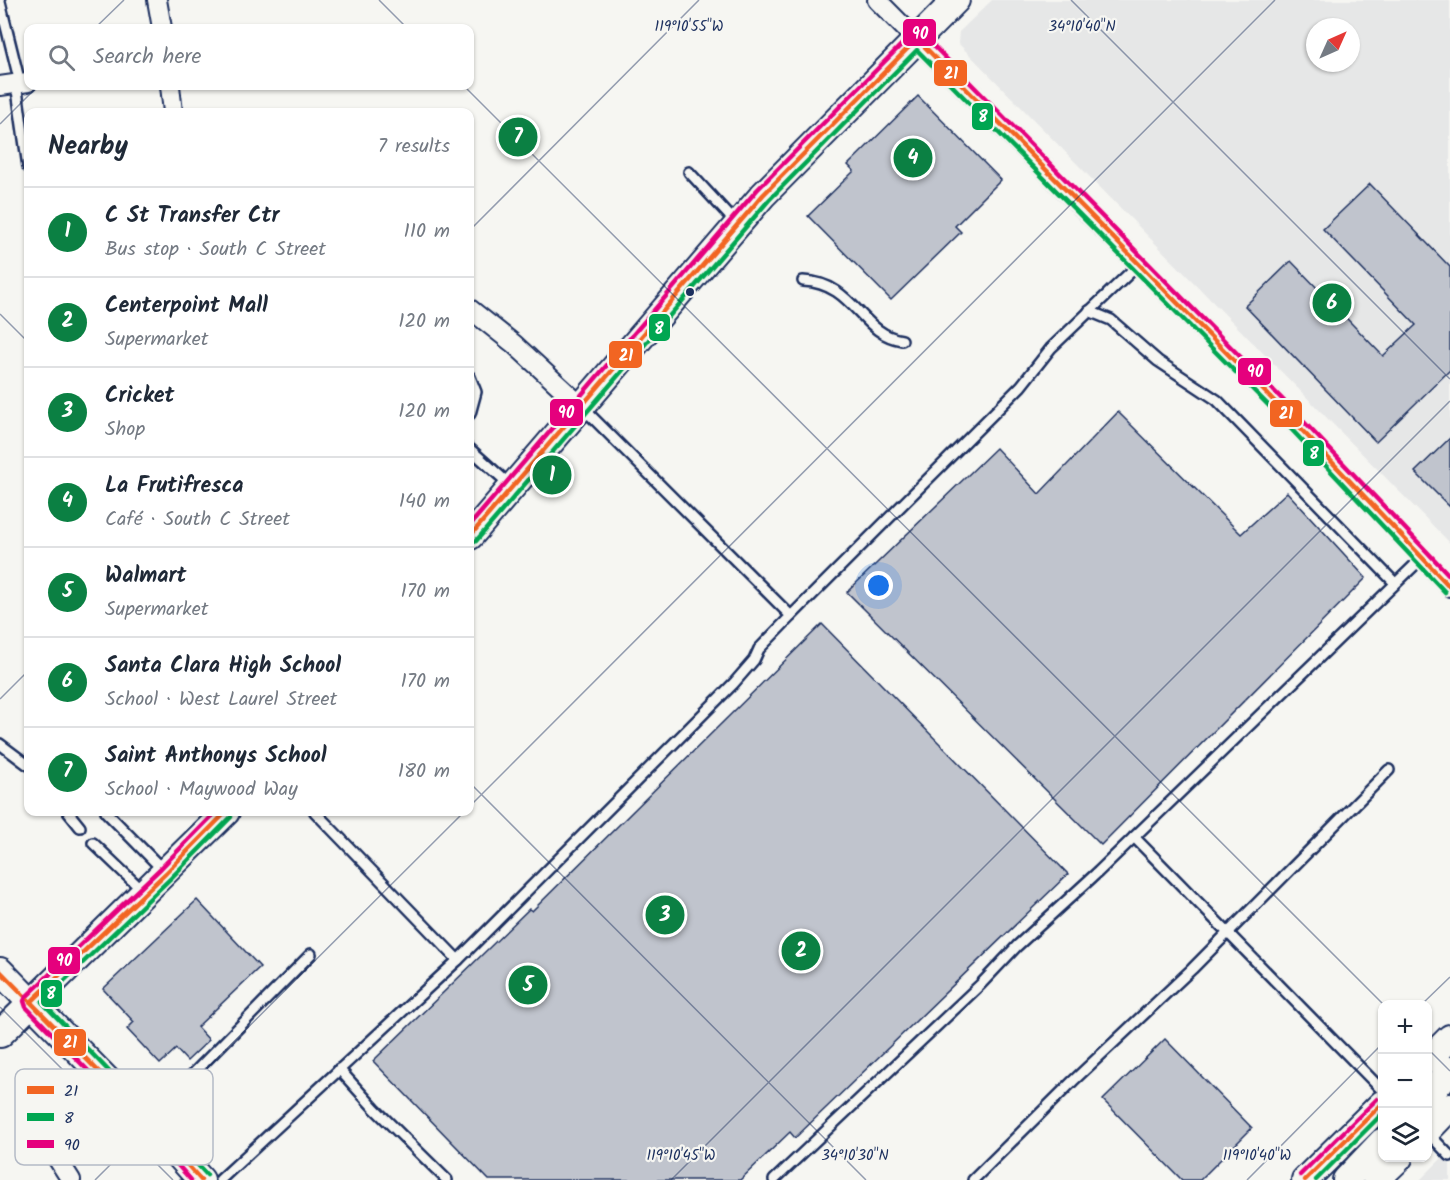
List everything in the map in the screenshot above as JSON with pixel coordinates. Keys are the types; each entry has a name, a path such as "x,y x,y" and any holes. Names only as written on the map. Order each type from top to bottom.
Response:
{"street":[{"path":"157,0 161,24"},
{"path":"877,0 1281,408 1450,587"},
{"path":"474,531 763,195 957,0"},
{"path":"0,86 24,82"},
{"path":"171,90 173,108"},
{"path":"474,317 514,344 581,406"},
{"path":"0,1034 30,1002 166,873 222,816"},
{"path":"0,970 96,1069"},
{"path":"1432,1056 1450,1038"},
{"path":"1432,1091 1450,1070"},
{"path":"1432,1127 1450,1107"},
{"path":"1305,1180 1379,1108"},
{"path":"1346,1180 1378,1147"},
{"path":"1376,1180 1395,1162"},
{"path":"61,1165 71,1180"},
{"path":"188,1165 201,1180"}],"lane":[{"path":"0,2 24,82 17,90 24,140"},
{"path":"689,172 737,224"},
{"path":"220,1180 458,960 734,683 754,660 759,649 1021,386 1051,348 1139,264"},
{"path":"803,281 820,283 838,291 884,335 902,340"},
{"path":"1089,311 1111,320 1158,361 1217,400 1395,583"},
{"path":"581,406 791,616"},
{"path":"474,453 512,487"},
{"path":"774,1180 980,985 1017,946 1134,837 1422,558"},
{"path":"0,744 24,762"},
{"path":"973,1180 1228,933 1389,770"},
{"path":"71,816 80,827"},
{"path":"110,816 166,873"},
{"path":"319,816 458,960"},
{"path":"1134,837 1378,1085"},
{"path":"93,843 145,893"},
{"path":"198,1069 311,954"},
{"path":"339,1069 375,1109 447,1180"},
{"path":"1432,1136 1450,1156"}],"shaded area":[{"path":"992,0 1450,0 1450,543 958,43 959,32"},
{"path":"1450,1150 1450,1180 1420,1180"}],"building":[{"path":"918,96 1001,180 955,226 961,232 891,300 808,216 854,171 848,165"},
{"path":"1370,184 1450,267 1450,370 1376,442 1245,306 1291,261 1383,356 1416,325 1323,229"},
{"path":"1118,412 1241,534 1287,492 1366,578 1101,845 847,592 996,448 1039,494"},
{"path":"1450,438 1450,507 1415,472"},
{"path":"822,624 1068,874 795,1138 790,1132 740,1180 489,1180 373,1061 529,909 532,911"},
{"path":"197,900 260,967 197,1027 209,1040 187,1061 176,1049 160,1064 127,1029 134,1022 103,989"},
{"path":"1165,1039 1252,1128 1200,1180 1182,1180 1103,1100"}],"transit line":[{"name":"90","path":"474,520 757,190 912,34 918,32 1286,403 1450,576"},
{"name":"21","path":"474,531 763,195 917,39 1281,408 1450,587"},
{"name":"8","path":"476,541 769,200 917,50 1276,413 1445,592"},
{"name":"90","path":"87,1069 26,1007 24,1001 212,816"},
{"name":"21","path":"31,1002 222,816"},
{"name":"8","path":"107,1069 42,1002 231,817"},
{"name":"21","path":"0,971 96,1069"},
{"name":"90","path":"1300,1175 1377,1099"},
{"name":"21","path":"1305,1180 1378,1108"},
{"name":"8","path":"1316,1180 1378,1118"},
{"name":"90","path":"178,1165 191,1180"},
{"name":"21","path":"188,1165 201,1180"},
{"name":"8","path":"198,1165 207,1175"}],"place":[{"name":"Saint Anthonys School","path":"518,137"},
{"name":"La Frutifresca","path":"913,158"},
{"name":"Santa Clara High School","path":"1332,303"},
{"name":"C St Transfer Ctr","path":"552,475"},
{"name":"Cricket","path":"665,915"},
{"name":"Centerpoint Mall","path":"801,951"},
{"name":"Walmart","path":"528,985"}]}
